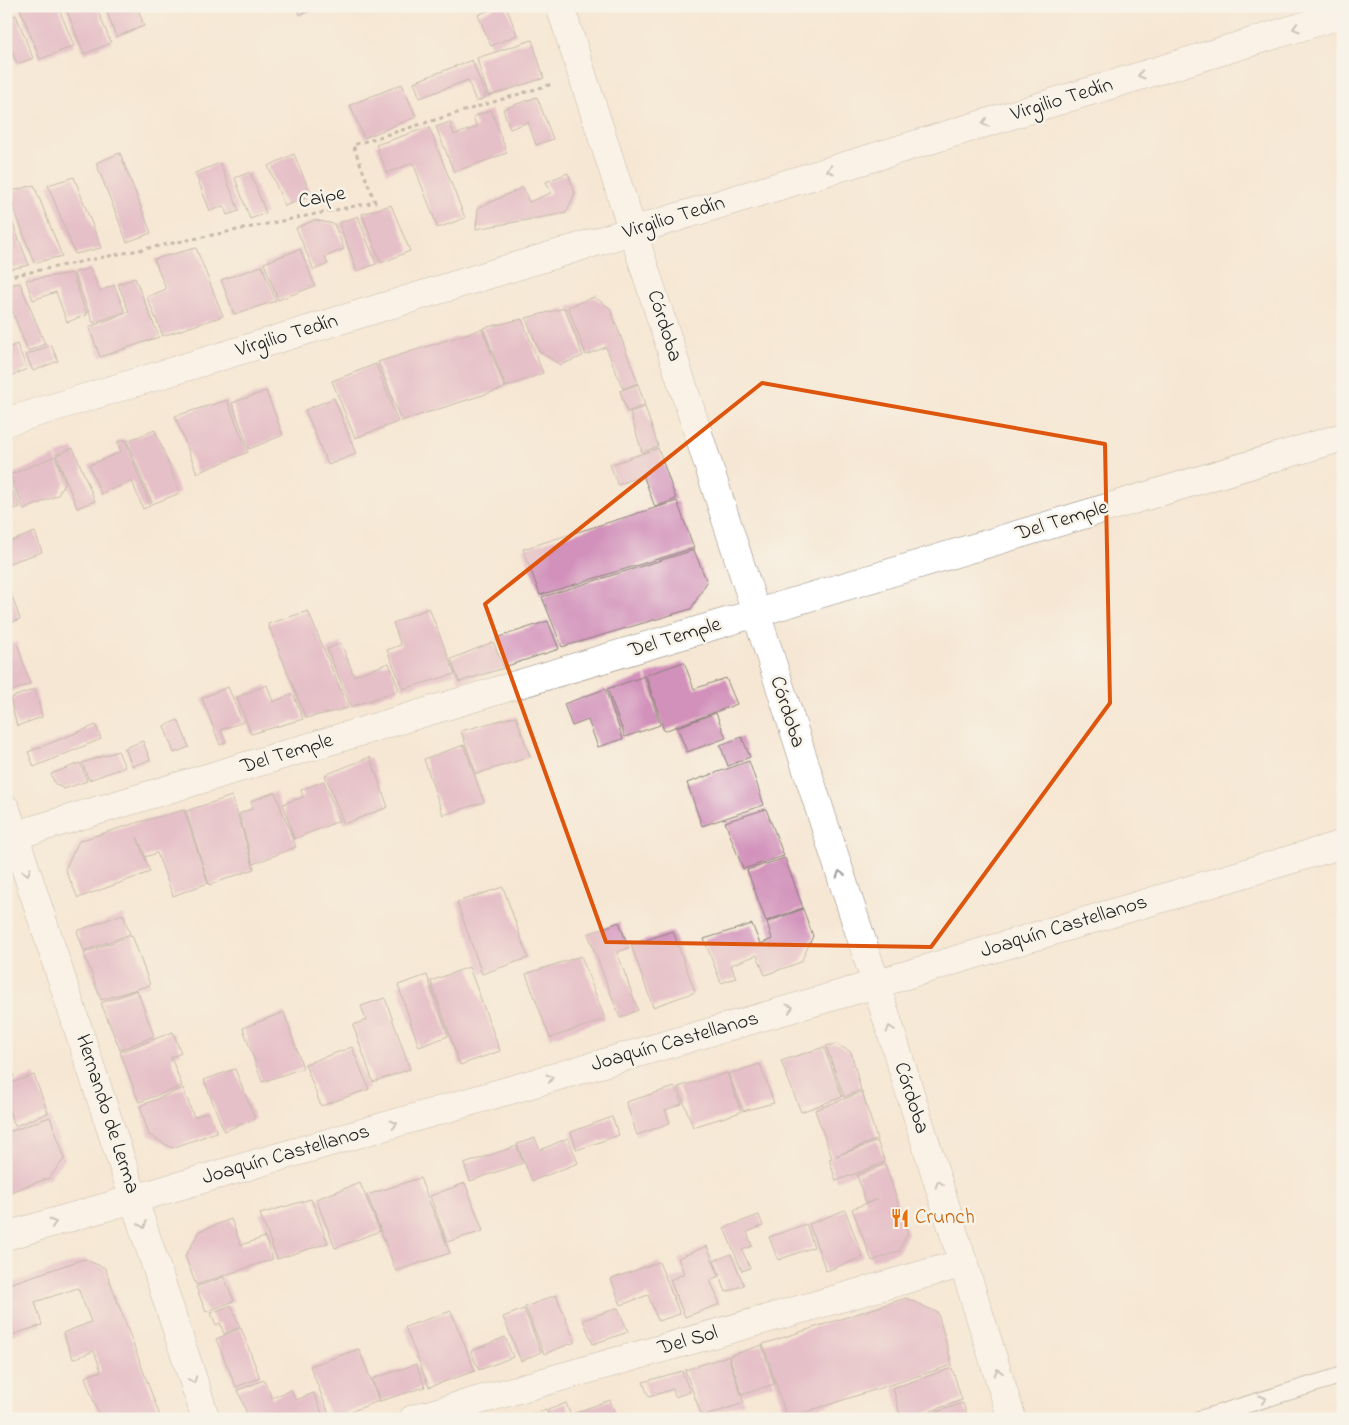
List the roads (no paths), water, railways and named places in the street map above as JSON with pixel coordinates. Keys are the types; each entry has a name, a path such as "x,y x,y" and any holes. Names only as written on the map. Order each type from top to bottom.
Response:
{"street":[{"name":"Córdoba","path":"560,6 876,984 1012,1419"},
{"name":"Virgilio Tedín","path":"6,422 1343,14"},
{"name":"Del Temple","path":"11,837 1343,437"},
{"name":"Hernando de Lerma","path":"6,809 11,837 135,1199 206,1419"},
{"name":"Joaquín Castellanos","path":"6,1236 876,984 1343,844"},
{"name":"Del Sol","path":"413,1419 964,1263"}],"lane":[{"path":"1200,1419 1343,1375"}],"place":[{"name":"Crunch","path":"900,1218"}]}
